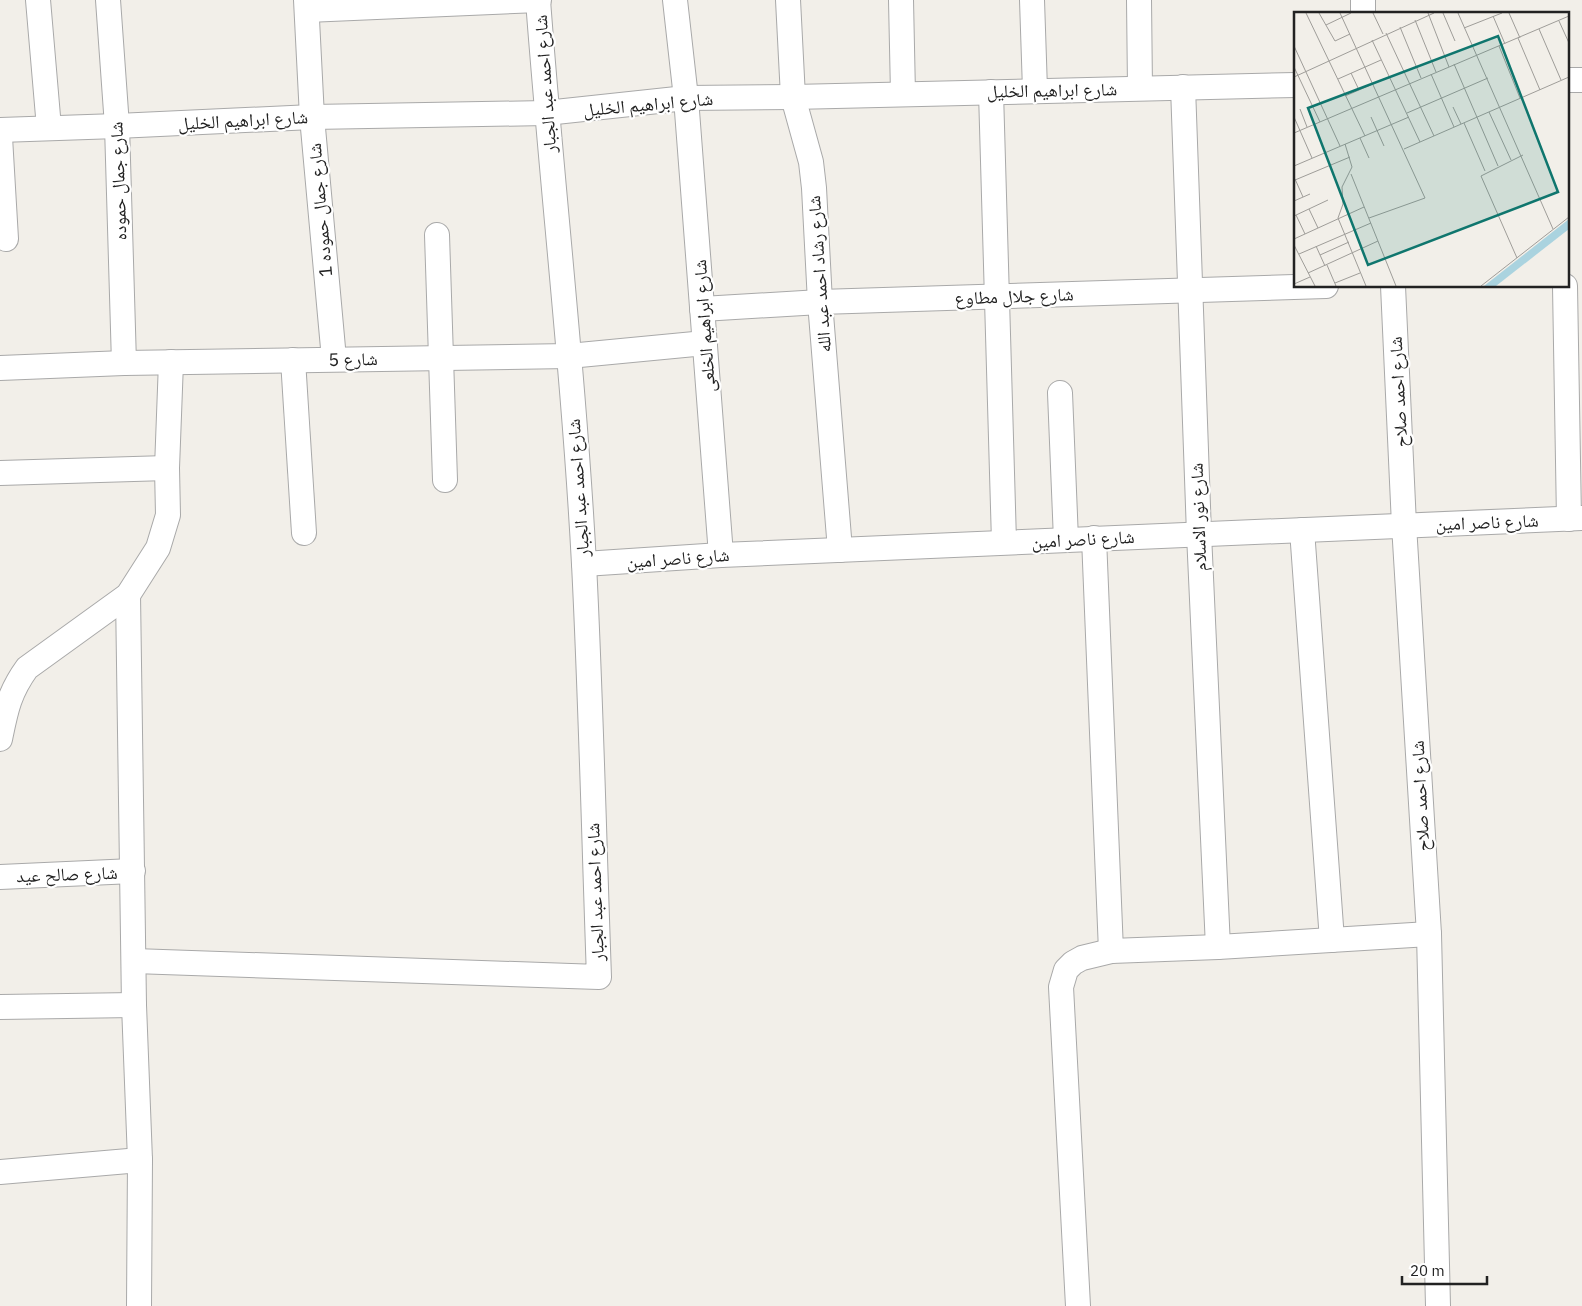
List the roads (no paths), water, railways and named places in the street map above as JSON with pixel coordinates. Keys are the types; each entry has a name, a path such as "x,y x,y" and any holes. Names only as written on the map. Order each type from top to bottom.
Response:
{"street":[{"path":"38,0 49,128"},
{"name":"شارع جمال حموده","path":"108,0 117,126 124,363"},
{"path":"306,5 539,0"},
{"name":"شارع احمد عبد الجبار","path":"134,961 598,977 584,564 569,356 546,114 539,0"},
{"name":"شارع ابراهيم الخلعى","path":"675,0 686,98 721,555"},
{"name":"شارع رشاد احمد عبد الله","path":"788,0 793,97 811,162 814,188 820,302 840,550"},
{"path":"901,0 903,94"},
{"path":"1032,0 1035,90"},
{"path":"1139,0 1140,88"},
{"name":"شارع جمال حموده 1","path":"306,5 312,117 334,359"},
{"name":"شارع ابراهيم الخليل","path":"0,130 312,117 546,114 686,98 1294,85"},
{"name":"شارع نور الاسلام","path":"1183,87 1199,534 1218,947"},
{"path":"991,92 1004,542"},
{"path":"0,137 6,239"},
{"path":"437,235 445,480"},
{"name":"شارع جلال مطاوع","path":"702,308 820,302 1294,287"},
{"name":"شارع احمد صلاح","path":"1393,288 1404,525 1429,934 1438,1306"},
{"path":"1565,288 1575,519"},
{"name":"شارع 5","path":"0,368 171,362 569,356 705,343"},
{"path":"293,360 304,533"},
{"path":"0,739 7,705 16,684 27,668 128,596 158,548 168,515 167,468 171,362"},
{"path":"1060,393 1066,540"},
{"path":"0,473 167,468"},
{"name":"شارع ناصر امين","path":"584,564 721,555 1004,542 1575,519"},
{"path":"1302,530 1332,940"},
{"path":"1094,538 1111,952"},
{"path":"128,596 134,1005 140,1160 139,1306"},
{"name":"شارع صالح عيد","path":"0,877 133,871"},
{"path":"1078,1306 1060,987 1066,970 1072,963 1082,958 1111,952 1429,934"},
{"path":"0,1007 134,1005"},
{"path":"0,1172 140,1160"}]}
